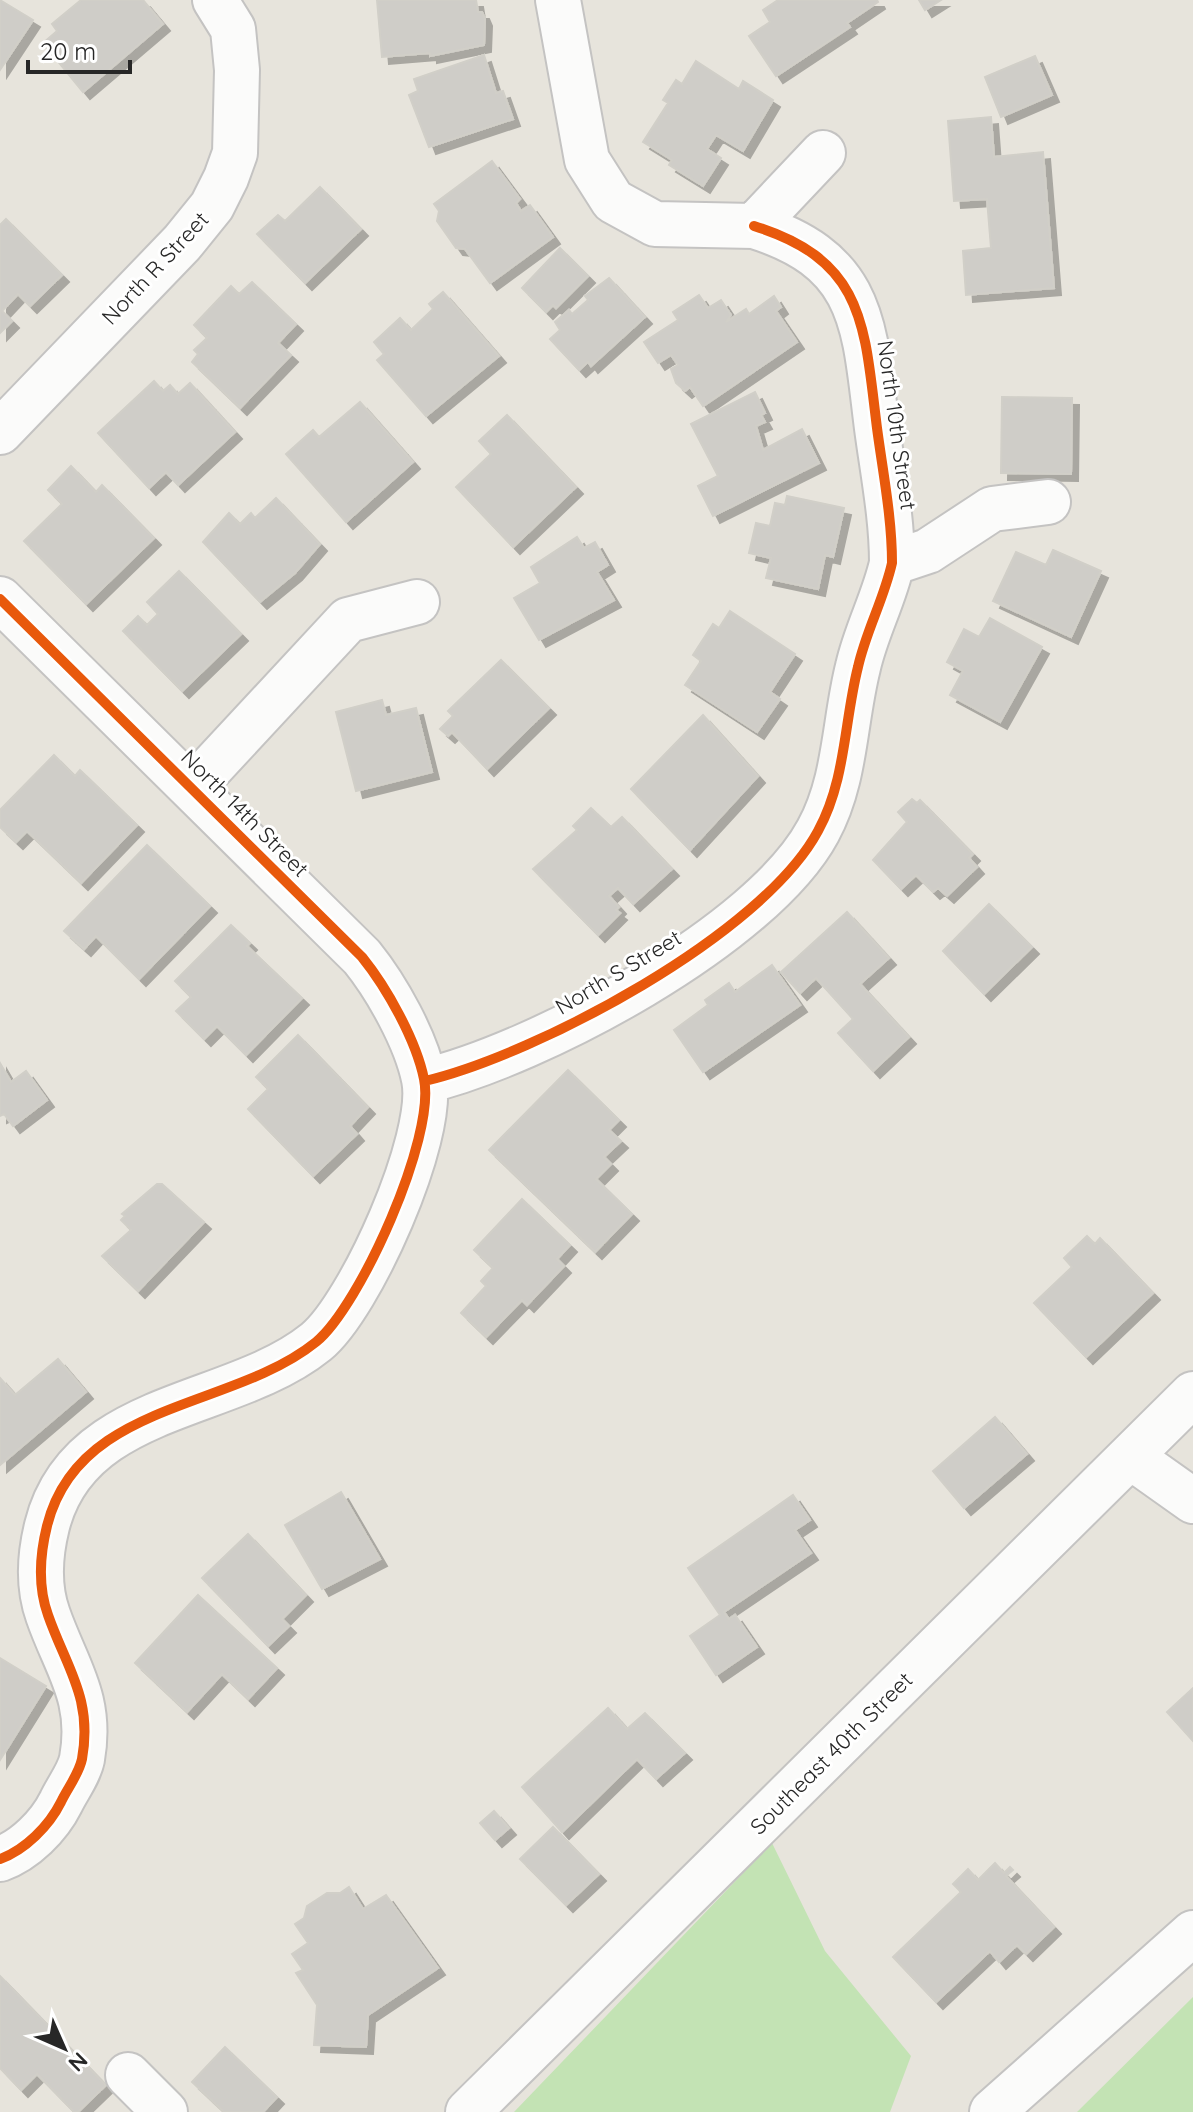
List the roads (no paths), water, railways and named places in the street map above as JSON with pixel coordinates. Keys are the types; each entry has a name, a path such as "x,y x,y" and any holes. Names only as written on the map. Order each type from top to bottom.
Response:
{"street":[{"name":"North R Street","path":"0,432 182,243 212,206 235,153 237,70 233,29 215,0"},
{"name":"North 10th Street","path":"558,0 587,160 613,201 655,224 754,226 788,236 821,258 848,291 860,315 890,522 892,563 886,588 865,638 855,680"},
{"path":"754,226 823,153"},
{"path":"892,563 928,551 992,509 1048,502"},
{"name":"North 14th Street","path":"0,599 368,965 400,1017 425,1081"},
{"path":"192,788 348,620 417,602"},
{"name":"North S Street","path":"425,1081 454,1074 572,1025 685,959 759,901 787,874 818,832 839,781 855,680"},
{"path":"0,1859 25,1844 56,1811 81,1763 85,1733 75,1675 47,1614 41,1581 47,1523 60,1492 73,1472 109,1438 140,1422 274,1367 316,1342 337,1322 411,1170 422,1126 425,1081"},
{"name":"Southeast 40th Street","path":"468,2112 1193,1394"},
{"path":"1131,1457 1193,1501"},
{"path":"992,2112 1193,1933"},
{"path":"128,2075 165,2112"}]}
